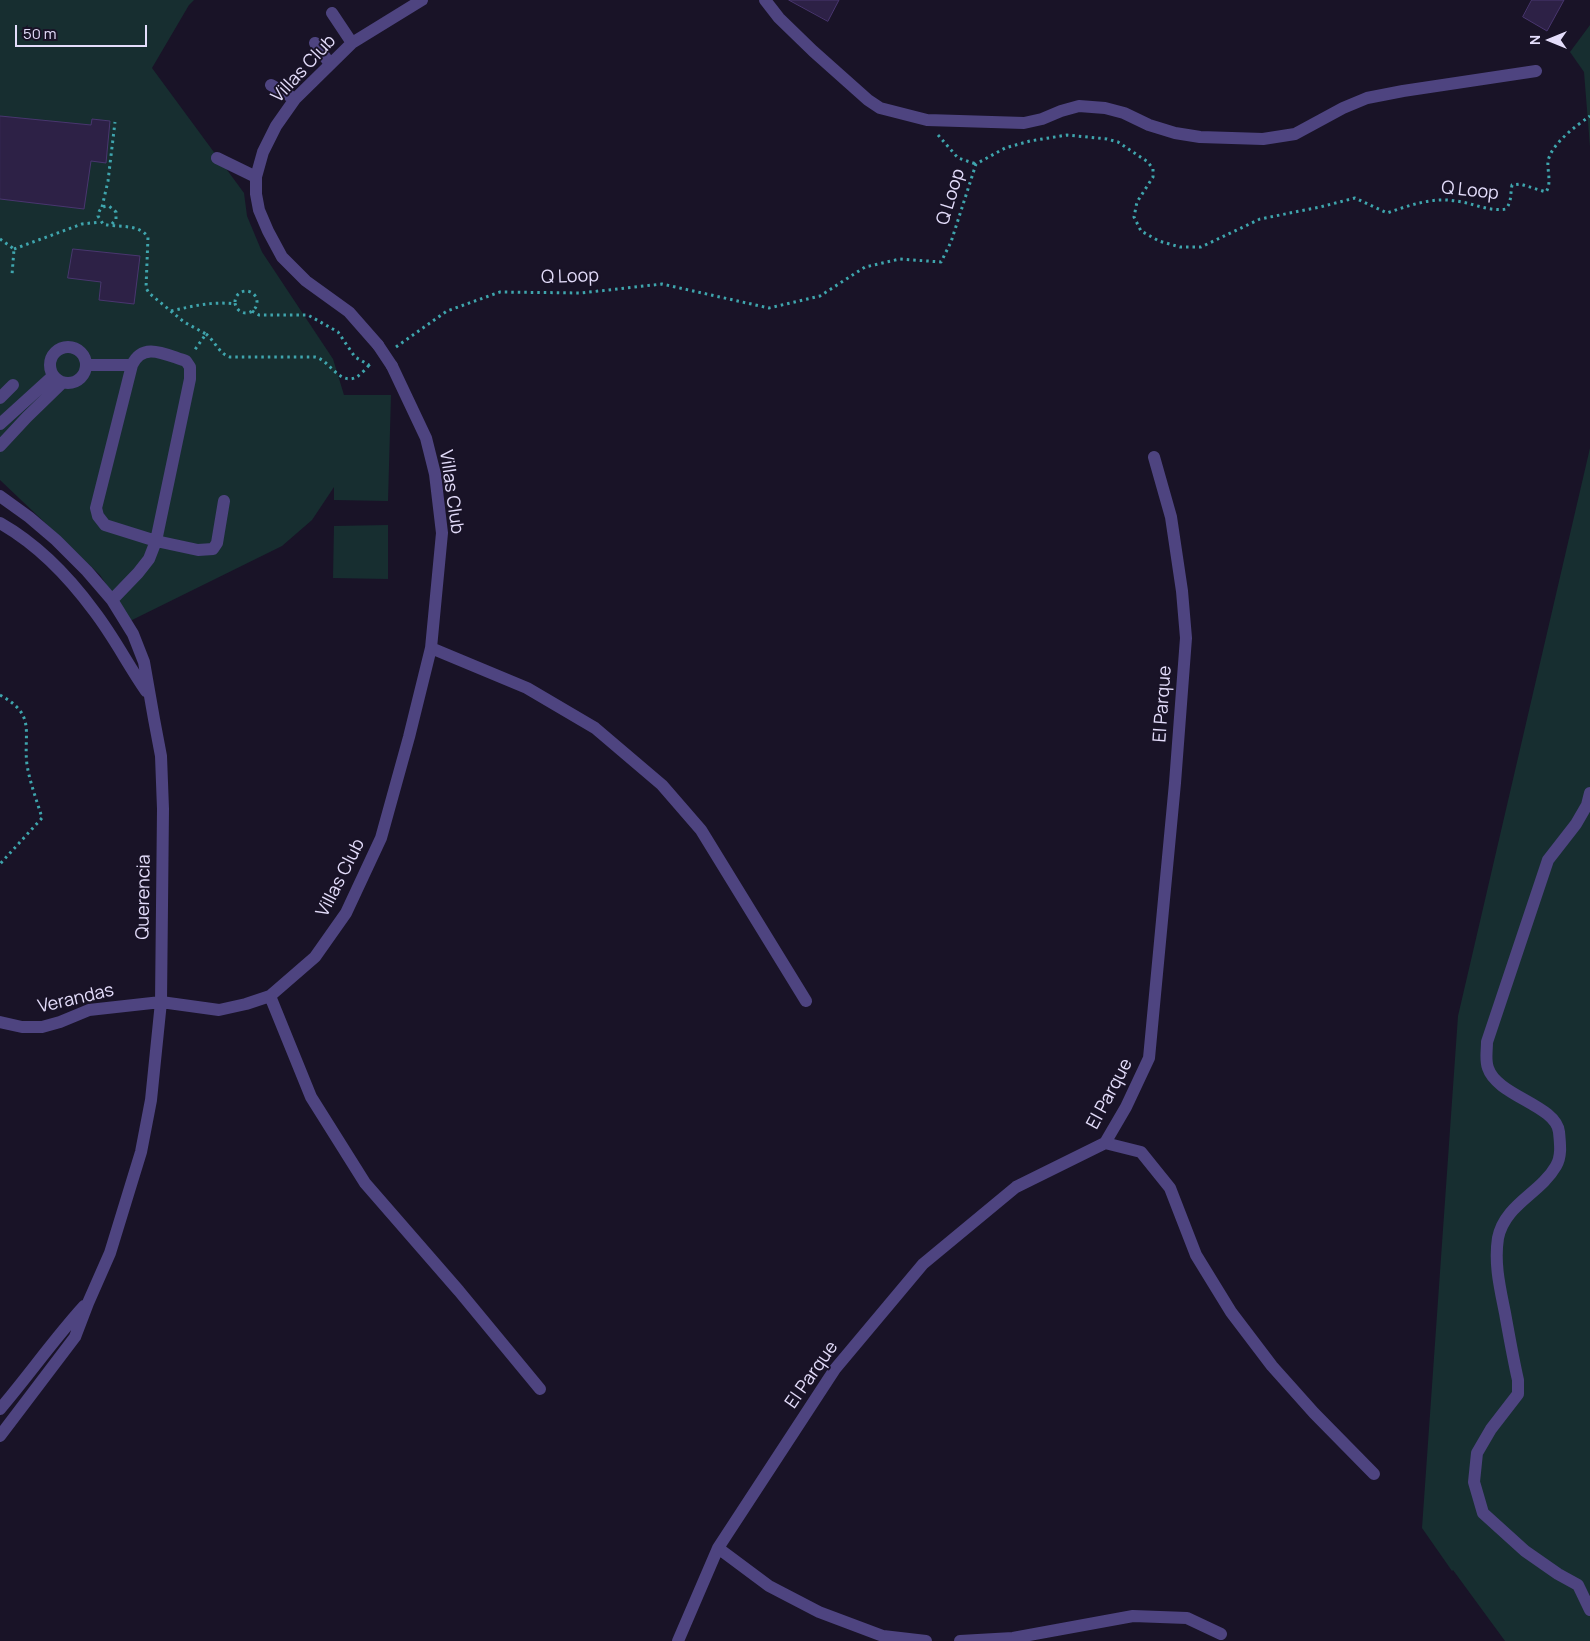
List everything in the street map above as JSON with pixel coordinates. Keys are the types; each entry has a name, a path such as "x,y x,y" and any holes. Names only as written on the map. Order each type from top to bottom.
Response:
{"street":[{"name":"Villas Club","path":"161,1002 219,1010 246,1004 270,996 315,956 346,914 381,838 409,737 431,648 442,533 435,474 426,438 392,366 378,345 349,312 306,281 282,257 268,231 260,210 256,194 256,176 263,152 276,126 295,99 352,43 422,0"},
{"path":"765,0 779,18 868,100 880,108 927,120 1024,123 1079,106 1104,108 1124,113 1149,125 1200,137 1271,138 1295,134 1343,108 1367,98 1536,71"},
{"path":"332,13 352,43"},
{"path":"315,43 330,64"},
{"path":"271,85 295,99"},
{"path":"217,158 256,176"},
{"path":"62,347 74,347 79,350 86,359 86,371 74,383 58,379 50,371 50,359 53,354 62,347"},
{"path":"112,600 138,573 148,559 156,541 190,379 190,367 186,360 154,351 144,352 136,356 132,365 96,508 98,516 105,525 156,541 198,550 213,548 217,543 224,501"},
{"path":"87,365 132,365"},
{"path":"0,424 58,379"},
{"path":"0,446 58,379"},
{"path":"0,398 13,385"},
{"name":"El Parque","path":"678,1641 718,1548 835,1369 923,1264 1016,1187 1105,1143 1126,1108 1149,1058 1176,773 1186,638 1182,591 1171,517 1154,457"},
{"name":"Querencia","path":"0,496 56,540 87,571 112,600 133,634 144,662 160,756 163,810 161,1002 152,1100 141,1152 113,1244 75,1338 0,1436"},
{"name":"Querencia","path":"0,523 17,532 42,553 70,582 95,611 130,669 149,695"},
{"path":"431,648 527,688 595,728 662,785 701,830 806,1001"},
{"path":"1590,794 1587,805 1576,824 1548,860 1487,1042 1486,1056 1488,1069 1495,1081 1550,1116 1558,1129 1560,1152 1557,1165 1507,1215 1498,1238 1496,1270 1518,1380 1518,1394 1491,1428 1478,1453 1474,1482 1483,1513 1525,1551 1558,1574 1578,1585 1590,1610"},
{"path":"270,996 311,1097 365,1183 459,1291 540,1389"},
{"name":"Verandas","path":"0,1022 22,1027 42,1027 89,1010 161,1002"},
{"path":"1105,1143 1141,1152 1159,1174 1170,1188 1196,1255 1231,1312 1272,1366 1314,1413 1374,1474"},
{"path":"0,1409 31,1372 61,1331 88,1303"},
{"path":"718,1548 769,1586 820,1612 883,1636 926,1641"},
{"path":"960,1641 1013,1638 1133,1616 1186,1618 1221,1634"}],"path":[{"name":"Q Loop","path":"394,348 446,311 500,292 582,293 662,284 769,308 820,296 865,267 900,259 941,262 952,242 976,164 1005,148 1030,141 1067,134 1118,142 1148,162 1152,169 1153,177 1137,202 1134,217 1141,231 1159,241 1180,247 1200,247 1260,219 1355,198 1387,213 1424,201 1455,200 1497,210 1506,209 1511,202 1510,193 1512,185 1520,184 1546,192 1549,188 1548,160 1568,132 1590,116"},
{"path":"927,120 958,158 976,164"},
{"path":"100,222 98,216 108,181 115,122"},
{"path":"102,207 112,207 116,212 116,219 112,224"},
{"path":"14,249 82,224 100,222 106,225 112,224 144,231 148,237 146,288 148,293 184,322 213,339 222,353 230,357 315,357 326,362 342,377 350,378 358,376 377,360"},
{"path":"0,239 14,249"},
{"path":"12,275 14,249"},
{"path":"252,312 256,308 258,300 256,296 249,291 244,291 237,295 235,304 244,313 252,312 259,315 308,315 338,332 355,357 369,365"},
{"path":"170,311 214,302 235,304"},
{"path":"186,360 206,334"},
{"path":"0,695 11,701 24,715 27,735 27,765 42,818 0,864"}],"green space":[{"path":"0,0 194,0 189,5 152,68 244,193 247,216 262,252 333,359 344,395 391,395 388,501 334,500 334,487 312,520 282,546 130,621 100,575 0,480"},
{"path":"1590,25 1590,147 1584,72 1570,52"},
{"path":"1590,448 1590,1641 1505,1641 1422,1528 1458,1016"},
{"path":"388,525 388,579 333,578 334,526"}],"building":[{"path":"789,0 839,0 828,21"},
{"path":"1532,0 1564,0 1547,31 1523,17"},
{"path":"0,116 91,125 92,119 110,121 106,163 91,161 84,209 0,199"},
{"path":"73,249 140,256 134,304 99,300 101,282 68,278"}]}
